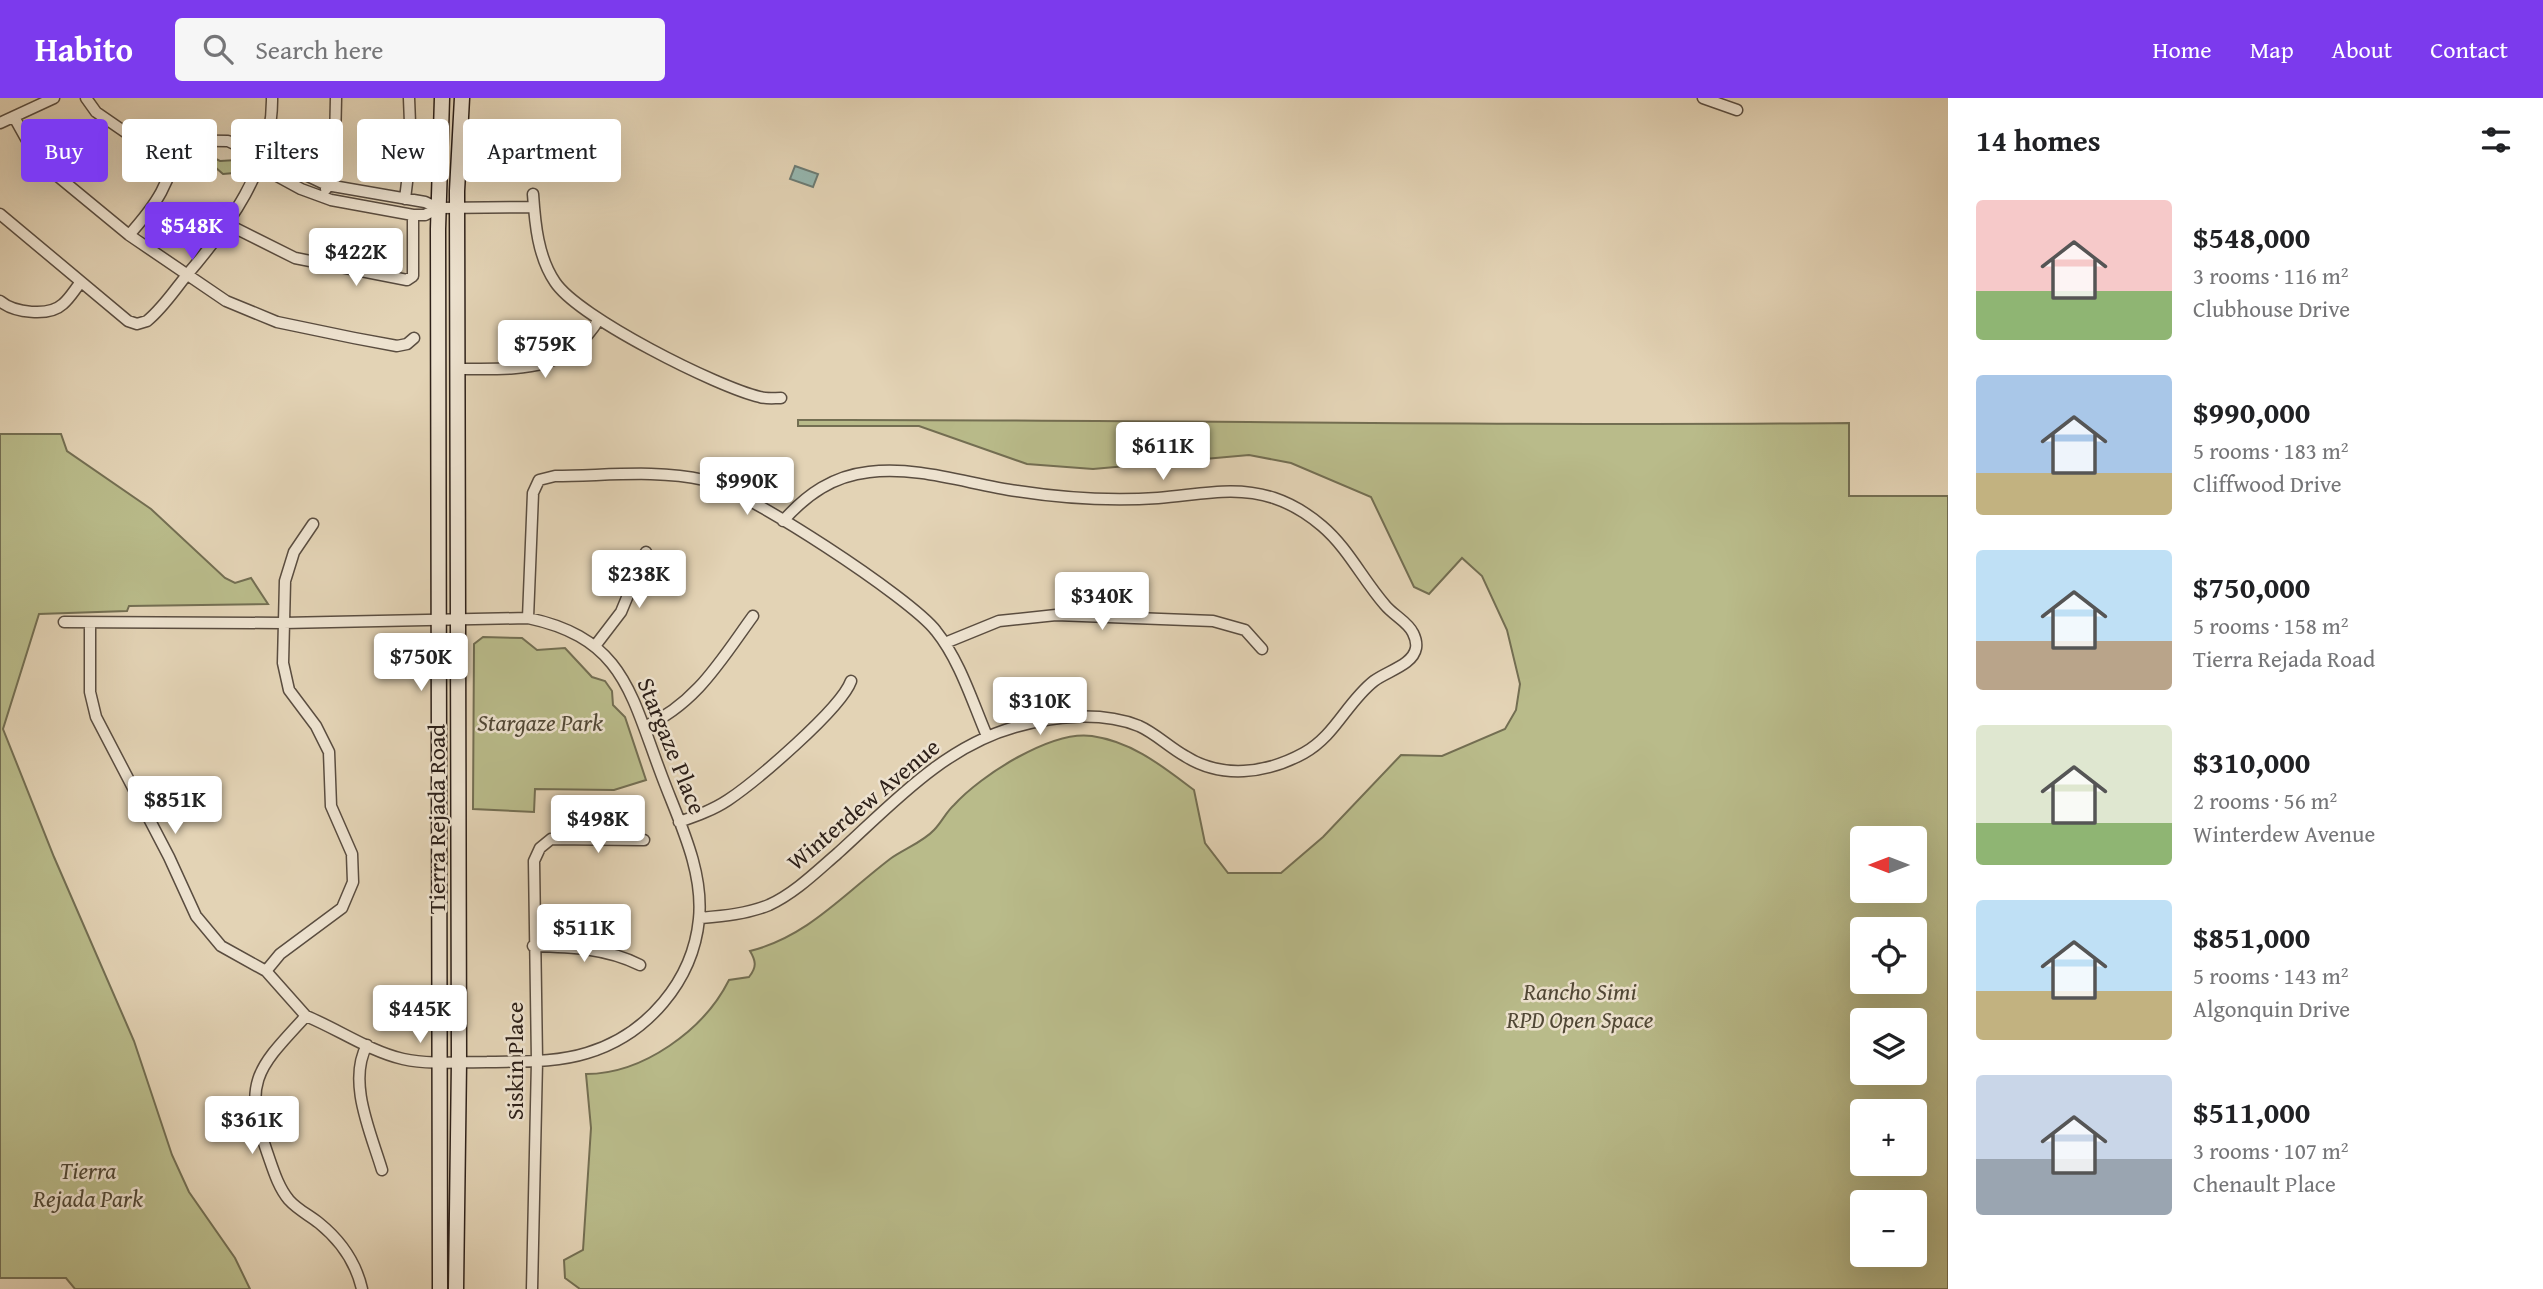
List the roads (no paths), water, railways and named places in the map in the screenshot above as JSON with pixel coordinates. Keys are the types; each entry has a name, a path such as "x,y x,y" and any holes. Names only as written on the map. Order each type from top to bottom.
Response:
{"main road":[{"name":"Tierra Rejada Road","path":"439,1289 438,208 442,98"},
{"name":"Tierra Rejada Road","path":"456,1289 459,1062 457,208 462,98"}],"street":[{"path":"0,123 54,98"},
{"path":"86,98 96,112 122,130"},
{"path":"271,119 272,98"},
{"path":"324,198 335,144 336,98"},
{"path":"405,199 411,149 408,98"},
{"path":"1703,98 1737,110"},
{"path":"14,117 38,160 129,235 186,276 245,311 277,323 397,346 407,344 414,338"},
{"path":"129,235 167,182"},
{"path":"0,214 128,321 137,324 147,321 186,276 227,224 250,182"},
{"path":"291,182 324,198 412,215 425,215 438,208"},
{"path":"321,182 438,208 534,207"},
{"path":"533,194 539,243 549,272 566,296 599,319 706,375 760,398 781,398"},
{"path":"227,224 295,258 407,280 413,276 412,215"},
{"path":"0,301 16,310 51,310 62,305 81,282"},
{"path":"457,369 526,368 546,364 572,352 599,319"},
{"name":"Winterdew Avenue","path":"699,918 749,911 787,895 933,769 987,736 1044,720 1107,718 1143,727 1188,758 1212,770 1245,772 1285,762 1312,748 1337,726 1368,685 1403,664 1414,654 1415,637 1410,627 1383,603 1344,548 1325,528 1294,507 1252,492 1217,490 1140,499 1041,494 920,473 873,471 849,475 823,485 801,501 783,520"},
{"path":"528,618 534,485 545,477 689,477 722,486 783,520 911,606 945,643 987,736"},
{"path":"266,971 279,954 342,908 349,895 354,868 347,841 331,806 331,767 324,739 296,702 285,677 283,594 289,565 313,524"},
{"path":"595,646 621,612 646,552"},
{"path":"945,643 999,621 1056,615 1213,621 1245,630 1262,649"},
{"path":"644,727 672,713 696,693 753,616"},
{"name":"Stargaze Place","path":"64,622 283,623 528,618 564,627 595,646 628,687 695,869 699,918 688,963 671,994 648,1020 618,1040 586,1054 537,1061 440,1062 399,1058 306,1016"},
{"path":"90,624 90,692 96,717 169,857 187,903 221,946 266,971 306,1016 262,1067 255,1090 256,1120 282,1190 290,1201 317,1222 344,1250 362,1289"},
{"path":"679,822 714,808 739,792 838,705 851,681"},
{"name":"Siskin Place","path":"532,1289 537,1061 533,946 534,861 540,848 551,839 644,841"},
{"path":"533,946 579,947 619,954 640,965"},
{"path":"367,1045 360,1062 359,1080 382,1170"}],"water":[{"path":"795,166 818,174 813,187 790,179"}],"park label":[{"name":"Stargaze Park","path":"540,722"},
{"name":"Rancho Simi RPD Open Space","path":"1580,1005"},
{"name":"Tierra Rejada Park","path":"88,1184"}]}
